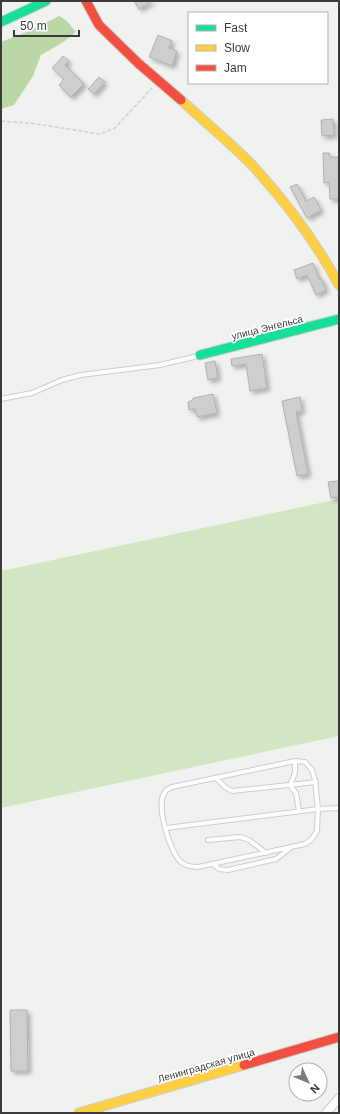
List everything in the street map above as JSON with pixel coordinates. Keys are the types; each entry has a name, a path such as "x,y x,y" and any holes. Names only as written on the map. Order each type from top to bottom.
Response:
{"street":[{"path":"1,22 46,1"},
{"path":"86,1 99,25 138,63 252,165 281,197 331,270 339,285"},
{"name":"улица Энгельса","path":"200,355 339,320"},
{"name":"Ленинградская улица","path":"78,1113 339,1037"},
{"path":"326,1113 339,1098"}],"lane":[{"path":"1,399 32,393 62,380 81,375 160,365 200,355"},
{"path":"290,785 296,773 295,761"},
{"path":"295,761 305,762 312,770 316,782 318,809 316,831 312,839 304,844 198,867 188,866 180,861 174,854 166,828 161,803 164,792 172,787 295,761"},
{"path":"216,778 225,787 232,791 316,782"},
{"path":"290,785 296,793 299,811"},
{"path":"166,828 299,811 339,808"},
{"path":"208,840 240,837 249,840 266,853"},
{"path":"213,864 219,869 228,870 276,859 291,847"}],"path":[{"path":"1,120 100,134 115,128 158,81"}],"green space":[{"path":"59,16 67,21 76,32 62,43 41,55 33,76 14,105 1,109 1,42 32,30"},
{"path":"339,499 339,736 1,808 1,571"}],"building":[{"path":"134,1 153,1 139,9"},
{"path":"158,35 172,41 169,48 177,51 172,66 149,57"},
{"path":"63,56 69,61 65,65 84,84 71,97 59,85 64,79 52,68"},
{"path":"99,77 105,82 94,94 88,89"},
{"path":"333,119 334,135 322,136 321,120"},
{"path":"323,153 329,153 330,157 339,157 339,199 330,199 329,182 324,183"},
{"path":"297,184 306,201 314,197 321,210 307,218 290,187"},
{"path":"313,263 319,279 321,278 326,290 316,295 307,275 297,279 294,270"},
{"path":"262,354 267,388 250,391 246,364 232,366 231,359"},
{"path":"215,361 218,378 208,380 205,363"},
{"path":"213,394 217,413 197,417 195,409 189,410 188,402 193,400 193,398"},
{"path":"300,397 302,411 296,412 308,474 297,476 282,401"},
{"path":"339,481 339,497 331,498 328,482"},
{"path":"10,1010 27,1010 28,1071 11,1071"}],"traffic: fast":[{"path":"1,22 46,1"},
{"path":"200,355 339,319"}],"traffic: slow":[{"path":"181,100 236,149 253,166 289,208 320,253 339,285"},
{"path":"79,1113 244,1065"}],"traffic: jam":[{"path":"86,1 99,25 138,63 181,100"},
{"path":"244,1065 339,1037"}]}
